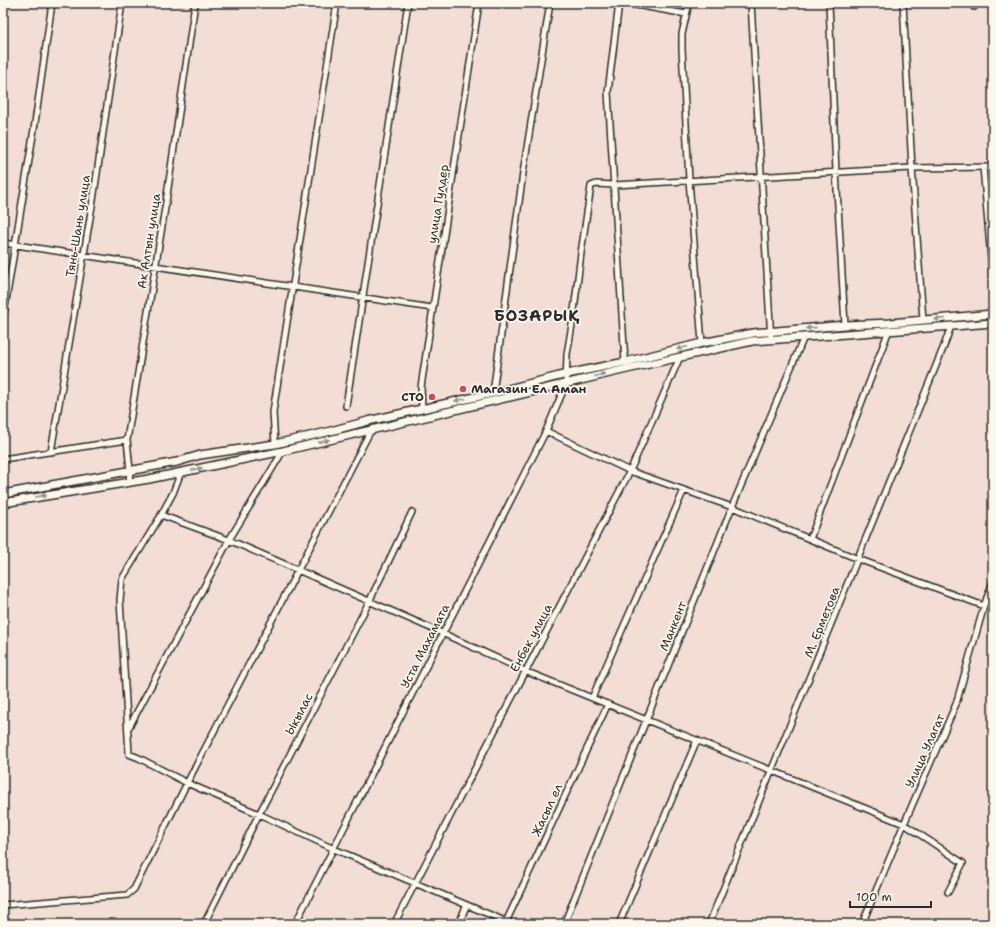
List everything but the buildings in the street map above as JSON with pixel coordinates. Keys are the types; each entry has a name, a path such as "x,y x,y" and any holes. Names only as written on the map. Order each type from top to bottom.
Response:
{"main road":[{"path":"3,494 177,462 200,455 275,444 702,343 771,331 993,314"},
{"path":"967,317 968,325"},
{"path":"3,503 129,482 283,451 752,341 889,330 993,324"}],"street":[{"path":"3,319 35,123 52,3"},
{"name":"Тянь-Шань улица","path":"51,452 84,254 122,3"},
{"name":"Ак Алтын улица","path":"129,482 130,470 127,440 195,3"},
{"path":"275,444 273,412 337,3"},
{"path":"346,406 408,3"},
{"name":"улица Гулдер","path":"422,409 421,387 432,308 479,3"},
{"path":"493,393 523,173 550,3"},
{"path":"619,3 608,92 625,362"},
{"path":"625,3 686,14"},
{"path":"688,3 682,34 682,49 688,180 702,343"},
{"path":"751,3 771,340"},
{"path":"829,3 836,172 845,325"},
{"path":"903,3 912,168 923,320"},
{"path":"983,167 993,282"},
{"path":"614,185 912,168 993,167"},
{"name":"Уста Махамата","path":"295,924 546,431 566,384 567,354 591,187 596,184 614,185"},
{"path":"3,242 432,308"},
{"name":"М. Ерметова","path":"709,924 941,354 951,326"},
{"path":"810,539 889,330"},
{"name":"Манкент","path":"564,924 732,507 804,337"},
{"name":"Енбек улица","path":"394,924 414,883 630,471 680,357"},
{"path":"3,905 127,895 134,889 187,783 371,430"},
{"path":"546,431 630,471 732,507 858,559 984,606"},
{"path":"3,459 127,440"},
{"path":"128,728 229,540 283,451"},
{"path":"181,472 173,494 122,579 120,600 129,754 187,783 259,814 334,849 506,923 512,924"},
{"path":"592,698 684,490"},
{"name":"Ыкылас","path":"204,924 259,814 369,602 412,512"},
{"path":"161,515 229,540 525,671 904,824 962,863 948,892"},
{"name":"Улица Улагат","path":"862,924 956,704 984,606 993,582"},
{"path":"987,597 993,600"},
{"name":"Жасыл ел","path":"506,923 608,704"},
{"path":"619,924 697,740"},
{"path":"458,924 466,906"}],"place":[{"name":"Магазин Ел Аман","path":"463,389"},
{"name":"СТО","path":"432,397"}],"district":[{"name":"БОЗАРЫҚ","path":"537,315"}]}
